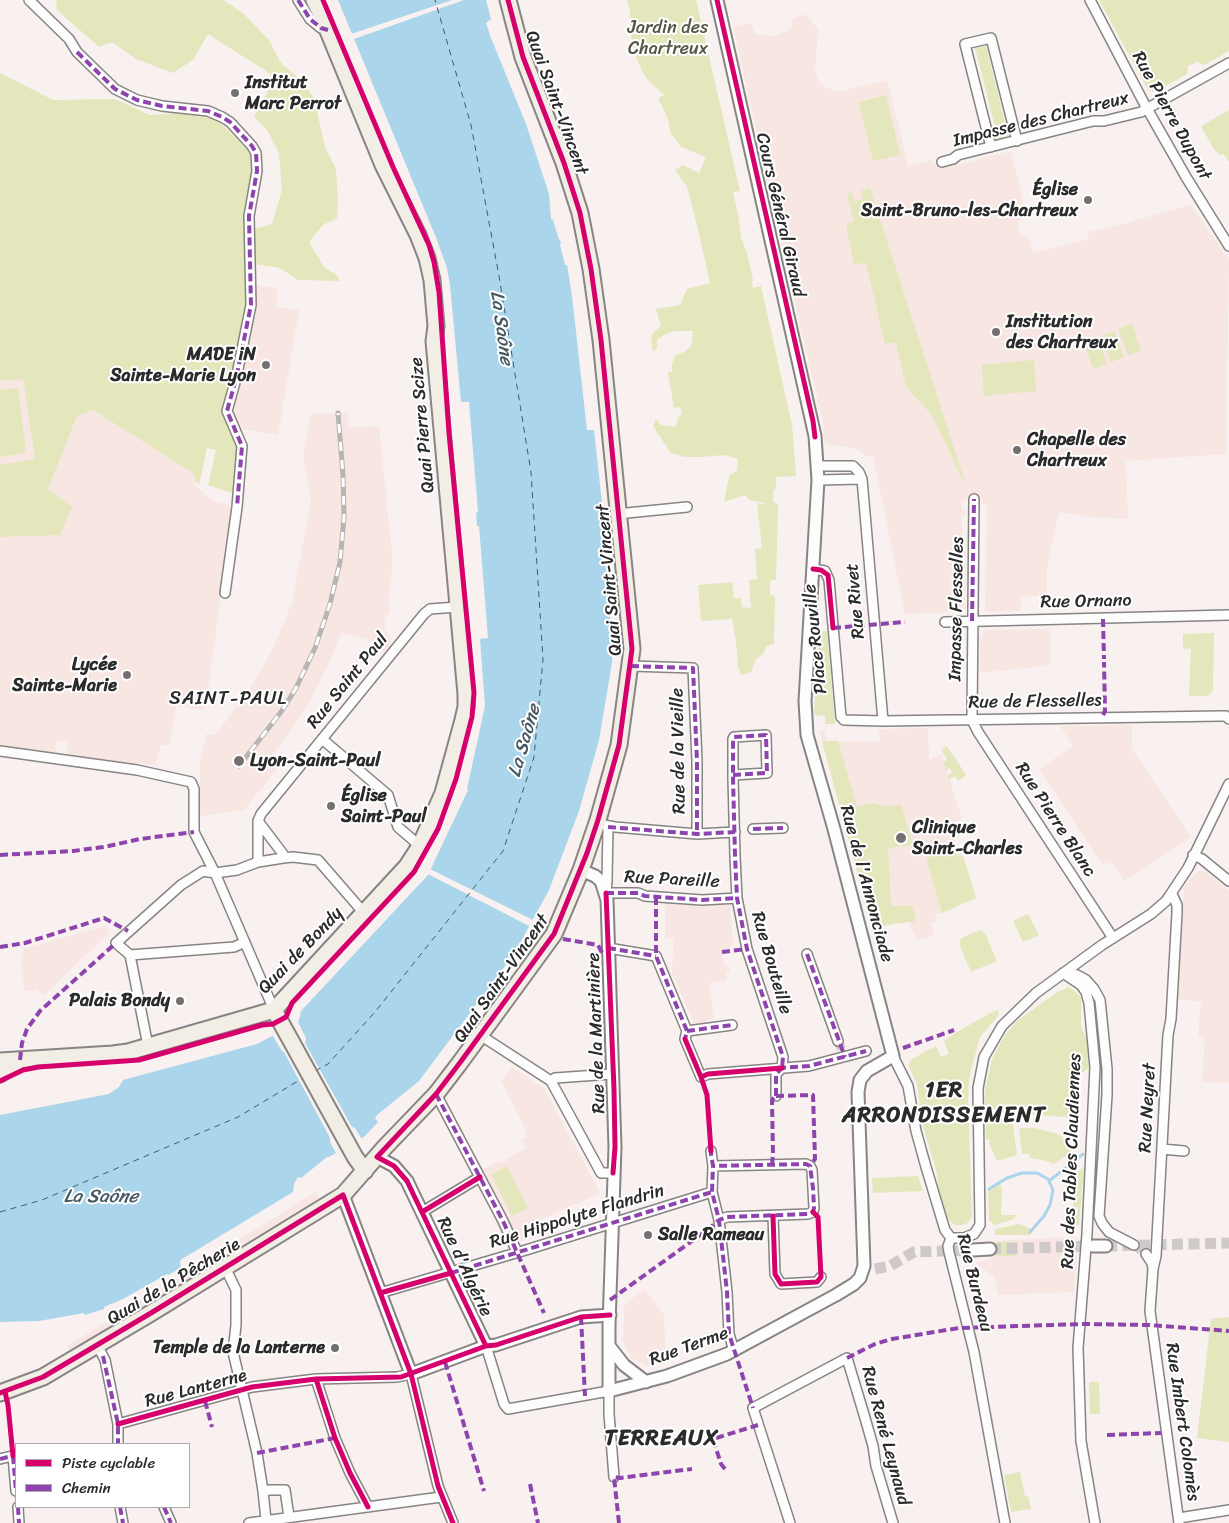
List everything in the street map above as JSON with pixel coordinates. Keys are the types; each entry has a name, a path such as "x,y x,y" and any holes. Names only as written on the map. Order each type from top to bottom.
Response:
{"main road":[{"name":"Quai Pierre Scize","path":"314,0 383,165 418,234 427,258 432,280 436,326 434,341 466,707 443,793 420,846 410,861"},
{"name":"Quai Saint-Vincent","path":"377,1157 436,1094 554,934 581,870 603,825 619,745 631,666 632,649 597,307 582,224 557,141 523,57 508,0"},
{"name":"Quai de Bondy","path":"0,1061 113,1054 148,1046 274,1010 410,861"},
{"path":"274,1010 354,1155 365,1171"},
{"path":"0,1074 20,1060"},
{"name":"Quai de la Pêcherie","path":"0,1393 40,1378 97,1345 342,1195 377,1157"}],"street":[{"path":"29,0 69,39 77,52 115,89 137,100 162,106 208,111 222,117 230,122 256,153 257,171 249,216 252,305 227,411 242,446 237,507 225,593"},
{"path":"298,0 310,19 321,28 328,30"},
{"name":"Cours Général Giraud","path":"717,0 813,421 815,437"},
{"name":"Rue Pierre Dupont","path":"1090,0 1147,108 1186,177 1229,246"},
{"path":"991,147 965,44 991,38 1017,141"},
{"name":"Impasse des Chartreux","path":"942,162 953,159 958,155 1093,121 1104,121 1141,112 1229,63"},
{"name":"Place Rouville","path":"805,721 818,480 815,437"},
{"path":"818,466 853,466 860,472 862,479 818,480"},
{"name":"Rue Rivet","path":"862,479 883,721"},
{"name":"Impasse Flesselles","path":"972,720 974,499"},
{"path":"617,514 688,507"},
{"name":"Place Rouville","path":"813,569 825,571 829,580 841,717"},
{"name":"Rue Saint Paul","path":"258,821 261,814 424,614 430,609 457,607"},
{"name":"Rue Ornano","path":"945,622 1229,616"},
{"name":"Rue de la Vieille","path":"631,666 693,668 697,761 697,834"},
{"name":"Rue de Flesselles","path":"841,717 847,721 1222,716 1226,716 1229,719"},
{"name":"Rue Pierre Blanc","path":"972,720 977,731 1113,938"},
{"name":"Rue de l'Annonciade","path":"805,721 807,735 834,829 893,1056"},
{"path":"764,734 767,736 767,772 733,775 734,737 764,734"},
{"path":"322,739 388,796 398,827 420,846"},
{"path":"0,751 138,770 191,782 194,789 194,832 210,861 274,1010"},
{"name":"Rue Bouteille","path":"733,775 737,898 747,949 783,1057 782,1068"},
{"path":"951,1238 964,1238 974,1234 980,1225 978,1088 984,1057 1002,1026 1036,993 1113,938 1151,914 1172,894 1188,868 1229,784"},
{"path":"258,821 283,854 283,858"},
{"path":"258,821 258,862"},
{"path":"603,825 697,834 735,832"},
{"name":"Quai Saint-Vincent","path":"603,825 608,881 606,893"},
{"path":"753,830 784,828"},
{"path":"1193,856 1202,859 1229,881"},
{"path":"148,1046 130,955 116,943 190,878 203,870 215,873 237,870 258,862 283,858 293,857 318,860 364,913"},
{"path":"581,870 601,881 606,893"},
{"name":"Rue Pareille","path":"606,893 638,893 645,896 702,900 737,898"},
{"name":"Rue de la Martinière","path":"606,893 614,1147 609,1391"},
{"name":"Rue Neyret","path":"1152,1326 1150,1311 1156,1256 1168,1035 1171,1019 1177,913 1177,905 1172,894"},
{"path":"130,955 234,947 245,942"},
{"path":"608,948 656,956 687,1031 685,1039 701,1077 708,1074 809,1066 844,1055 866,1051"},
{"path":"807,954 838,1041"},
{"name":"Rue des Tables Claudiennes","path":"1063,973 1076,975 1086,980 1100,1000 1107,1069 1107,1095 1099,1216 1109,1232 1134,1245"},
{"name":"Rue des Tables Claudiennes","path":"1063,973 1081,985 1086,992 1089,1003 1095,1067 1094,1123 1078,1348 1081,1441 1095,1523"},
{"path":"687,1031 732,1026"},
{"path":"480,1035 551,1081 601,1173 613,1173"},
{"path":"875,1269 863,1272 858,1092 860,1080 866,1071 893,1056"},
{"name":"Rue Burdeau","path":"893,1056 908,1086 916,1131 926,1167 945,1230 951,1238 948,1252 974,1352 1005,1523"},
{"path":"776,1096 776,1074 782,1068"},
{"path":"551,1081 555,1078 612,1074"},
{"path":"436,1094 503,1220 517,1252"},
{"path":"1162,1150 1184,1151"},
{"path":"711,1151 712,1192 719,1220 727,1292 729,1334 734,1351"},
{"name":"Rue d'Algérie","path":"377,1157 398,1169 407,1181 486,1346 504,1404 508,1409"},
{"path":"712,1166 806,1164 812,1170 814,1208 812,1212 808,1214 727,1217 719,1220"},
{"path":"422,1212 480,1177"},
{"name":"Rue Hippolyte Flandrin","path":"380,1293 451,1273 712,1192"},
{"path":"342,1195 411,1374 442,1497 453,1523"},
{"path":"773,1216 775,1274 782,1284 817,1282 821,1277"},
{"path":"1093,1246 1106,1246"},
{"path":"973,1250 990,1249"},
{"path":"1146,1254 1152,1263 1153,1270"},
{"path":"226,1267 236,1290 236,1325 233,1352 258,1453 263,1492 258,1522 442,1497"},
{"name":"Rue Terme","path":"508,1409 609,1391 646,1382 734,1351 854,1284 863,1272"},
{"name":"Rue Lanterne","path":"118,1424 242,1390 316,1379 397,1377 411,1374 486,1346 496,1345 584,1316 610,1315"},
{"name":"Rue Imbert Colomès","path":"1152,1326 1179,1521"},
{"path":"97,1345 105,1360 118,1424 118,1443"},
{"path":"609,1345 624,1365 646,1382"},
{"name":"Rue René Leynaud","path":"790,1523 753,1408 847,1358 893,1523"},
{"path":"316,1379 335,1438 350,1473 368,1507"},
{"path":"609,1391 614,1477"},
{"path":"0,1459 15,1456"},
{"path":"263,1492 285,1490 289,1517"},
{"path":"18,1508 19,1523"},
{"path":"120,1508 123,1523"},
{"path":"164,1508 171,1523"},
{"path":"1179,1521 1229,1510"}],"shaded area":[{"path":"799,15 805,15 818,29 815,71 818,80 824,87 838,92 887,80 908,166 932,160 933,164 939,163 941,169 1011,151 1024,205 1019,206 1022,217 1017,225 1019,232 1029,238 1033,253 1089,239 1088,232 1122,225 1191,205 1229,260 1226,454 1126,461 1128,519 1088,517 1059,512 1047,569 1047,598 1036,596 1021,597 1020,611 985,612 987,504 982,504 982,498 971,498 961,502 962,510 965,510 965,515 962,516 962,540 966,540 965,612 905,614 873,456 867,457 858,449 825,444 823,423 779,233 782,232 781,229 787,227 782,214 773,204 777,199 774,186 769,187 733,26 751,23 755,34 773,36 791,30 793,18 797,18"},
{"name":"MADE iN Sainte-Marie Lyon","path":"254,285 277,288 277,307 299,310 278,435 236,428 232,414 252,317"},
{"path":"23,378 35,460 0,465 0,381"},
{"path":"93,410 193,473 196,486 214,502 230,505 232,508 209,686 203,710 176,706 170,745 161,745 155,765 67,756 67,741 56,741 55,754 0,745 0,537 60,534 48,489 77,416"},
{"path":"348,413 347,427 379,426 392,553 388,603 391,611 385,618 384,624 385,630 391,637 391,647 386,654 367,639 341,633 332,657 307,706 271,757 280,765 244,810 200,816 200,763 206,734 215,735 249,691 273,649 292,603 311,500 303,457 312,414"},
{"path":"1050,629 1051,665 980,673 980,638 983,637 983,630"},
{"path":"1132,725 1132,749 1191,837 1124,881 1111,862 1103,866 1039,769 1073,746 1060,726"},
{"name":"Clinique Saint-Charles","path":"928,728 929,760 942,755 962,819 950,824 958,852 962,852 976,898 935,915 936,921 931,923 934,936 917,940 909,922 872,927 819,730 824,730 827,741 879,742 878,729"},
{"path":"1198,871 1205,871 1229,891 1229,1083 1202,1082 1205,1037 1198,1037 1201,1001 1177,1000 1184,886"},
{"path":"670,901 730,905 733,945 721,949 724,966 729,965 730,972 726,972 727,980 709,983 714,1018 695,1026 672,973 674,938 665,938 665,906"},
{"path":"107,925 109,933 43,996 36,989 34,991 24,990 23,949"},
{"path":"512,1067 544,1088 600,1193 536,1222 540,1235 523,1241 515,1238 482,1170 497,1162 498,1164 527,1148 522,1140 527,1137 525,1133 527,1132 501,1080 504,1079"},
{"path":"316,1192 324,1204 75,1359 67,1346"},
{"path":"1076,1237 1077,1257 1074,1292 998,1295 994,1277 977,1264 979,1261 990,1260 990,1241"},
{"path":"645,1289 664,1315 666,1360 648,1366 631,1358 623,1341 624,1308 626,1303"}],"green space":[{"path":"56,0 223,0 243,13 269,40 281,63 302,81 314,98 325,147 336,169 338,200 337,218 323,225 309,242 324,267 338,276 339,281 298,280 280,268 253,264 254,229 272,224 282,190 279,153 267,130 254,117 274,80 269,73 208,34 193,60 173,73 136,59 112,42 99,47 57,10"},
{"name":"Jardin des Chartreux","path":"627,0 696,0 740,191 733,192 741,238 747,253 753,288 761,286 792,425 796,476 776,477 776,488 773,490 773,501 778,505 776,580 770,582 770,594 775,597 774,644 766,646 763,654 756,659 751,672 741,675 738,667 732,619 701,621 698,585 732,582 734,598 741,598 742,607 751,608 749,580 757,579 755,549 762,548 757,503 762,505 765,503 749,500 745,495 724,502 729,477 737,471 738,459 724,455 683,457 670,452 653,426 656,419 661,425 676,427 678,418 682,414 680,407 674,408 668,372 672,372 675,355 684,352 691,346 693,331 674,331 664,335 657,340 657,349 653,352 651,339 653,333 661,326 656,309 680,305 687,289 710,283 687,187 675,170 683,165 699,173 706,157 681,147 670,132 668,119 658,98 664,95 646,78 634,52"},
{"path":"1099,0 1229,0 1229,51 1204,65 1197,62 1188,66 1187,74 1155,92 1148,90"},
{"path":"986,46 1008,135 998,139 975,48"},
{"path":"0,73 53,100 115,99 150,115 176,113 216,119 251,153 254,167 249,296 225,408 237,444 235,494 208,485 216,450 207,448 199,485 193,473 93,410 77,416 48,489 72,507 60,535 0,537 0,465 35,459 23,379 0,381"},
{"path":"886,95 900,155 873,161 859,102"},
{"path":"1229,110 1229,162 1224,154 1220,155 1213,148 1201,126"},
{"path":"870,188 964,479 962,479 932,415 906,387 896,342 885,344 866,263 854,264 846,224 854,222 847,194 852,192 854,201 863,199 861,190"},
{"path":"1132,324 1141,351 1128,355 1118,329"},
{"path":"1114,331 1124,357 1111,362 1101,336"},
{"path":"1097,338 1107,364 1093,369 1084,343"},
{"path":"1034,360 1036,391 984,396 982,365"},
{"path":"18,388 26,453 0,457 0,390"},
{"path":"827,631 835,724 825,724 825,715 817,716 814,713 819,632"},
{"path":"1214,633 1213,690 1208,696 1189,696 1191,648 1183,649 1183,634"},
{"path":"822,741 838,741 857,807 874,803 886,807 901,805 913,845 888,848 891,906 912,906 916,921 872,927"},
{"path":"947,746 966,775 958,781 955,776 949,780 948,775 952,773 950,768 946,770 944,762 947,760 942,751"},
{"path":"949,845 956,849 959,858 963,856 976,898 942,913 926,857 930,851"},
{"path":"1028,914 1039,935 1023,942 1013,921"},
{"path":"980,930 985,933 997,961 971,972 959,944 961,938"},
{"path":"1069,987 1081,997 1081,1026 1088,1042 1089,1068 1080,1074 1079,1118 1013,1113 1017,1155 997,1161 989,1143 990,1140 986,1139 985,1090 992,1059 1005,1035 1017,1021 1057,992"},
{"path":"996,1010 999,1011 998,1016 980,1037 969,1078 968,1101 972,1215 966,1224 955,1225 948,1219 938,1186 937,1173 922,1123 917,1084 908,1065 912,1059 936,1046 941,1057 949,1054 944,1041"},
{"path":"1019,1128 1033,1128 1058,1134 1075,1149 1054,1164 1029,1158 1030,1154 1022,1154"},
{"path":"507,1166 528,1208 512,1216 491,1175"},
{"path":"1084,1167 1079,1225 1063,1226 1072,1211 1078,1211 1078,1207 1073,1207 1075,1185 1072,1176"},
{"path":"918,1176 923,1191 873,1193 872,1178"},
{"path":"1000,1183 1002,1190 1001,1215 1017,1215 1014,1219 995,1225 989,1220 988,1190"},
{"path":"1019,1224 1031,1229 1031,1235 995,1235 995,1229"},
{"path":"994,1242 1016,1242 1016,1256 994,1256"},
{"path":"1229,1317 1229,1442 1197,1438 1211,1319"},
{"path":"1089,1382 1099,1382 1100,1414 1090,1414"},
{"path":"1020,1472 1025,1496 1028,1496 1031,1509 1011,1512 1004,1475"}],"water":[{"name":"La Saône","path":"338,0 486,0 491,19 486,23 526,124 549,194 551,219 560,239 565,265 567,265 587,430 594,430 610,577 606,578 613,646 612,663 599,740 579,811 549,890 514,954 419,1081 377,1115 375,1118 378,1122 365,1136 327,1157 301,1178 298,1177 294,1184 293,1192 182,1259 180,1261 181,1268 104,1307 104,1309 85,1315 84,1313 39,1321 0,1322 0,1115 109,1094 119,1087 123,1080 257,1044 298,1022 301,1011 428,875 468,790 485,706 480,639 488,638 479,526 477,526 476,513 478,512 469,402 461,402 450,285 447,268 437,240"}],"pier":[{"path":"452,0 464,0 354,39 351,34"},
{"path":"430,869 535,921 531,927 428,874"},
{"path":"301,1014 298,1022 306,1038 305,1043 352,1127 355,1128 363,1141 337,1155 330,1142 330,1138 284,1052 271,1033 296,1020"}],"waterway":[{"path":"1049,1181 1083,1154"},
{"path":"989,1189 1007,1178 1022,1173 1037,1173 1048,1179 1053,1190 1050,1205 1044,1216 1030,1232"}],"ferry route":[{"path":"315,1071 328,1064 375,1012 503,851 534,757 543,659 531,472 499,276 471,125 435,0"},
{"path":"0,1212 42,1200 238,1117 303,1078"}],"tunnel":[{"path":"838,1041 843,1052"},
{"path":"1106,1246 1229,1243"},
{"path":"1134,1245 1146,1254"},
{"path":"990,1249 1093,1246"},
{"path":"875,1269 890,1266 914,1252 973,1250"}],"railway":[{"path":"239,766 281,712 295,690 315,648 330,604 340,562 344,517 338,413"}],"marked path":[{"path":"298,0 310,19 321,28 328,30"},
{"path":"77,52 115,89 137,100 162,106 208,111 222,117 230,122 256,153 257,171 249,216 251,305 236,379 227,411 242,446 237,507"},
{"path":"972,621 974,499"},
{"path":"1103,619 1104,659"},
{"path":"833,628 905,622"},
{"path":"1103,715 1105,711 1104,662"},
{"path":"631,666 693,668 697,761 697,834"},
{"path":"733,775 767,773 766,735 734,737 733,739 733,778 737,898 747,949 783,1057 782,1068"},
{"path":"608,827 697,834 735,832"},
{"path":"753,829 783,828"},
{"path":"0,855 73,851 194,832"},
{"path":"606,893 638,893 645,896 702,900 737,898"},
{"path":"656,897 656,956 687,1031 686,1042"},
{"path":"0,947 25,943 104,918 128,931"},
{"path":"563,939 598,945 602,953"},
{"path":"20,1060 22,1043 27,1029 40,1011 116,943"},
{"path":"608,948 656,956"},
{"path":"722,952 747,949"},
{"path":"807,954 845,1057"},
{"path":"687,1031 732,1025"},
{"path":"903,1048 954,1030"},
{"path":"778,1068 809,1066 866,1051"},
{"path":"776,1096 776,1074 782,1068"},
{"path":"436,1094 503,1221 544,1313"},
{"path":"776,1096 813,1095 815,1159 810,1166"},
{"path":"772,1165 772,1100 776,1096"},
{"path":"710,1148 713,1166 712,1192 719,1220 727,1292 729,1334 753,1408"},
{"path":"610,1300 719,1220 727,1217 808,1214 813,1212 813,1188 810,1166 806,1164 713,1166"},
{"path":"451,1273 712,1192"},
{"path":"581,1317 585,1396"},
{"path":"847,1358 875,1344 892,1339 959,1328 1084,1324 1149,1325 1229,1331"},
{"path":"103,1356 118,1424 118,1443"},
{"path":"445,1362 484,1491"},
{"path":"205,1401 212,1427"},
{"path":"725,1469 721,1464 713,1439 758,1425"},
{"path":"1107,1435 1161,1433"},
{"path":"257,1453 335,1438"},
{"path":"0,1459 15,1455"},
{"path":"13,1456 15,1479"},
{"path":"619,1523 614,1477 620,1478 692,1469"},
{"path":"530,1484 538,1523"},
{"path":"18,1508 19,1523"},
{"path":"120,1508 123,1523"},
{"path":"164,1508 171,1523"}],"cycle path":[{"path":"0,1081 23,1070 38,1067 139,1060 262,1025 273,1024 286,1017 292,1003 414,872 438,829 456,779 472,717 474,693 449,433 439,292 434,262 429,245 393,167 323,0"},
{"path":"486,1346 407,1181 394,1166 377,1157 436,1094 554,934 587,853 619,745 632,649 601,340 591,269 580,213 564,163 523,57 508,0"},
{"path":"717,0 813,421 815,437"},
{"path":"813,569 821,570 828,575 833,628"},
{"path":"606,893 614,1089 615,1147 613,1173"},
{"path":"685,1039 707,1095 711,1151"},
{"path":"701,1077 708,1074 782,1068"},
{"path":"422,1212 480,1177"},
{"path":"0,1393 43,1377 343,1195 411,1374 438,1486 453,1523"},
{"path":"773,1216 775,1274 781,1284 817,1282 821,1277 818,1217 813,1212"},
{"path":"380,1293 451,1273"},
{"path":"118,1424 252,1387 316,1379 401,1377 486,1346 496,1345 581,1317 610,1315"},
{"path":"316,1379 335,1438 350,1473 368,1507"},
{"path":"5,1392 13,1456"}],"place":[{"name":"Institut Marc Perrot","path":"235,93"},
{"name":"Église Saint-Bruno-les-Chartreux","path":"1088,200"},
{"name":"Institution des Chartreux","path":"996,332"},
{"name":"MADE iN Sainte-Marie Lyon","path":"266,365"},
{"name":"Chapelle des Chartreux","path":"1017,450"},
{"name":"Lycée Sainte-Marie","path":"127,675"},
{"name":"Lyon-Saint-Paul","path":"239,761"},
{"name":"Église Saint-Paul","path":"331,806"},
{"name":"Clinique Saint-Charles","path":"901,838"},
{"name":"Palais Bondy","path":"180,1001"},
{"name":"Salle Rameau","path":"648,1235"},
{"name":"Temple de la Lanterne","path":"335,1348"}],"district":[{"name":"SAINT-PAUL","path":"228,699"},
{"name":"1ER ARRONDISSEMENT","path":"944,1104"},
{"name":"TERREAUX","path":"662,1439"}]}
